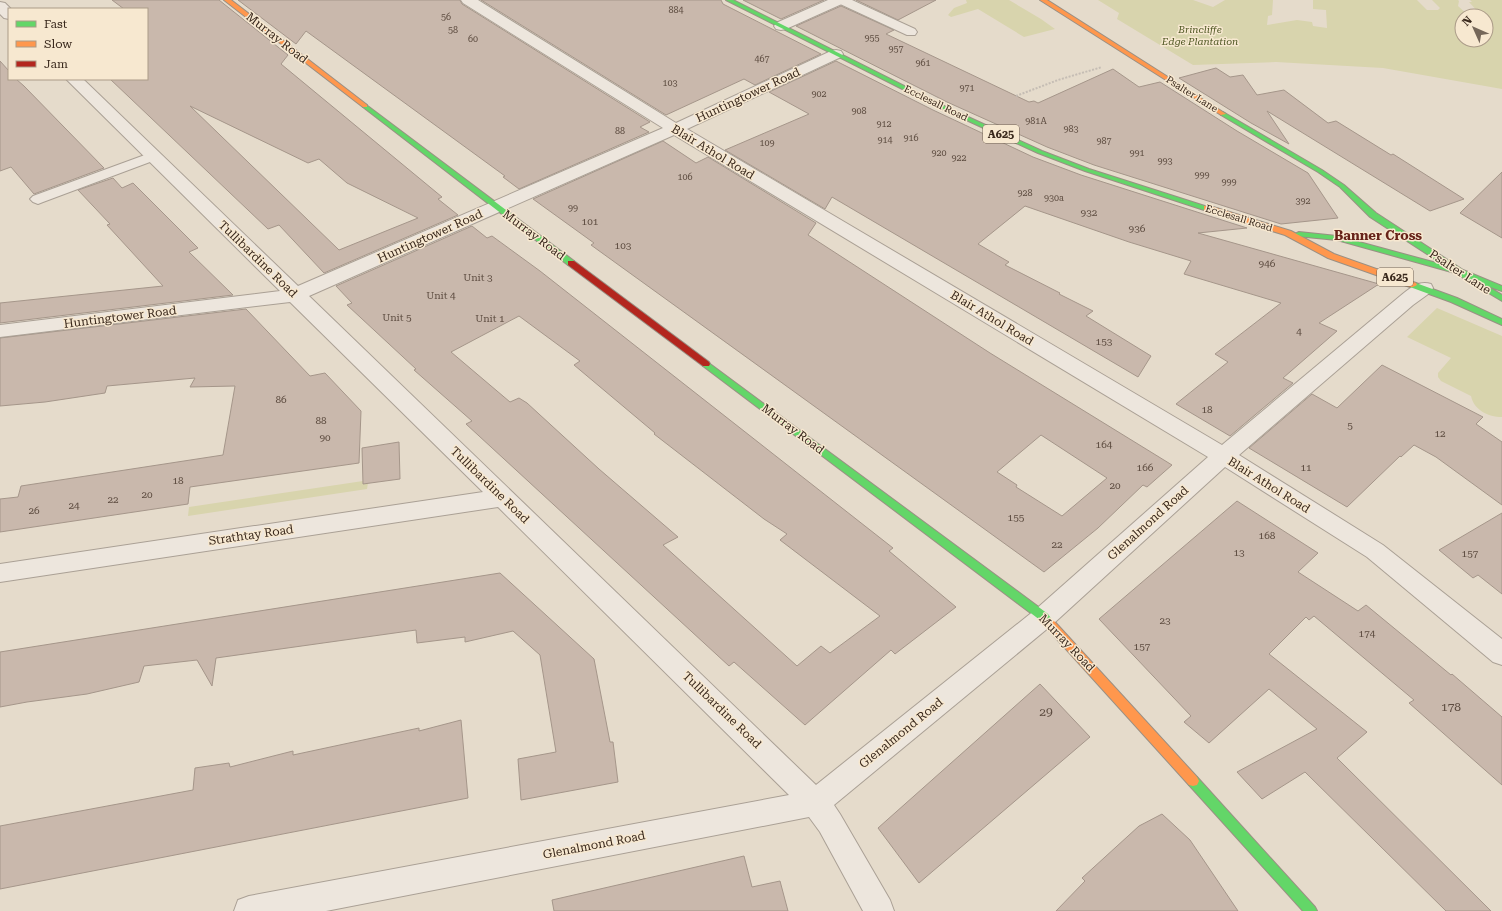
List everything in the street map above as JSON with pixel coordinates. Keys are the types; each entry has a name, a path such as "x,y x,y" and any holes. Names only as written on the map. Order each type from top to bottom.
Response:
{"street":[{"name":"Murray Road","path":"227,0 497,207 1044,617 1311,911"},
{"name":"Blair Athol Road","path":"468,0 675,129 1223,456 1375,551 1502,654"},
{"name":"Ecclesall Road","path":"729,0 946,109 1054,157 1138,187 1288,233 1331,256 1424,288 1502,322"},
{"path":"781,26 840,0"},
{"name":"Psalter Lane","path":"1043,0 1342,186 1369,199"},
{"path":"0,6 8,14"},
{"name":"Huntingtower Road","path":"0,331 295,295 675,129 836,54"},
{"name":"Tullibardine Road","path":"75,80 792,778 830,823 879,911"},
{"name":"Psalter Lane","path":"1342,186 1373,215 1502,299"},
{"name":"Ecclesall Road","path":"1288,233 1337,238 1458,271 1502,289"},
{"name":"Psalter Lane","path":"1489,274 1502,283"},
{"name":"Glenalmond Road","path":"249,911 814,803 1044,617 1223,456 1424,288"},
{"name":"Strathtay Road","path":"0,572 503,498"}],"lane":[{"path":"840,0 911,32"},
{"path":"38,199 153,156"}],"path":[{"path":"1016,96 1058,80 1135,58"}],"green space":[{"path":"966,0 1009,0 1055,29 1024,37 978,9 951,17 948,15 954,8 967,3"},
{"name":"Brincliffe Edge Plantation","path":"1098,0 1193,0 1213,7 1225,0 1273,0 1272,15 1268,16 1267,25 1297,20 1312,22 1313,26 1327,28 1326,10 1313,9 1313,0 1417,0 1427,10 1438,10 1440,8 1432,0 1458,0 1458,6 1460,8 1454,8 1454,48 1494,48 1494,8 1474,8 1469,2 1472,2 1470,0 1502,0 1502,89 1383,68 1276,62 1193,65 1117,19 1119,13"},
{"path":"1437,308 1502,336 1502,417 1492,416 1482,412 1475,405 1471,396 1441,381 1438,377 1438,373 1451,358 1407,337"},
{"path":"363,481 368,483 367,489 188,516 189,507"}],"building":[{"path":"112,0 219,0 288,55 281,64 442,197 438,199 458,215 324,273 279,225 268,229 111,80 148,80 148,8 123,8","holes":["190,106 308,163 319,159 347,183 418,218 339,250"]},
{"path":"238,0 460,0 462,4 650,122 640,127 649,132 519,189 503,177 505,176 306,31 296,44"},
{"path":"481,0 721,0 723,4 821,54 755,85 744,79 666,115"},
{"path":"743,0 824,0 781,19"},
{"path":"856,0 936,0 898,20"},
{"path":"841,6 894,30 886,34 1029,102 1034,101 1038,103 1113,69 1139,87 1160,82 1237,131 1308,173 1338,218 1281,224 1094,165 1047,147 947,102 796,26"},
{"path":"0,61 8,70 8,80 17,80 24,86 104,168 34,194 11,167 0,171"},
{"path":"836,61 933,110 1033,157 1081,175 1247,228 1198,233 1379,284 1319,323 1337,331 1283,378 1293,383 1230,436 1176,404 1228,362 1215,354 1281,303 1184,274 1191,261 1129,242 1025,206 978,244 1009,262 1005,265 1093,311 1086,316 1151,356 1138,377 832,197 825,209 725,150 809,114 769,92"},
{"path":"1216,68 1230,77 1243,75 1257,95 1284,90 1328,123 1336,121 1391,155 1393,154 1464,199 1430,211 1267,111 1289,144 1251,123 1179,78"},
{"path":"663,141 696,163 708,157 816,223 808,235 990,353 1172,465 1147,487 1143,485 1098,528 1044,572 591,245 594,243 533,199","holes":["1041,435 1107,478 1062,516 1016,487 1017,485 997,472"]},
{"path":"1502,172 1502,238 1460,213"},
{"path":"113,178 122,188 133,183 198,248 189,252 233,295 0,323 0,303 163,286 107,225 110,224 78,190"},
{"path":"472,226 487,238 492,236 540,271 893,548 889,551 956,607 895,654 891,650 805,725 734,662 729,666 466,424 472,421 414,370 416,369 347,305 352,303 336,286","holes":["519,316 580,361 574,365 655,433 654,434 764,519 787,534 780,540 880,616 830,653 821,646 797,666 663,545 678,537 599,469 527,403 519,398 510,402 451,352"]},
{"path":"246,309 310,376 325,373 361,411 359,463 190,487 188,504 0,532 0,499 18,497 21,486 223,455 235,386 190,387 195,378 107,386 105,393 45,402 0,406 0,338"},
{"path":"1382,365 1483,417 1476,424 1502,442 1502,505 1436,457 1414,445 1401,457 1400,456 1347,507 1249,448 1312,394 1337,408"},
{"path":"399,442 400,479 363,484 362,448"},
{"path":"1237,501 1318,553 1298,572 1358,611 1366,605 1451,675 1452,674 1502,717 1502,785 1409,703 1414,700 1314,616 1309,620 1306,617 1269,654 1367,732 1337,758 1491,911 1446,911 1305,772 1262,799 1237,772 1317,729 1269,689 1209,743 1184,722 1191,716 1099,619"},
{"path":"1502,513 1502,594 1478,575 1473,578 1439,550"},
{"path":"500,573 594,659 610,742 613,742 618,782 521,800 518,759 556,752 540,655 513,631 465,642 465,637 417,643 416,630 216,658 212,686 197,660 144,666 139,682 87,694 0,707 0,652"},
{"path":"1040,684 1090,737 919,883 878,828"},
{"path":"461,720 468,798 0,889 0,826 193,790 195,768 229,763 230,767 293,751 293,755 419,728 419,731"},
{"path":"1162,814 1190,840 1238,911 1056,911 1085,881 1082,878 1139,826"},
{"path":"744,856 752,887 780,881 788,911 554,911 552,900"}],"traffic: fast":[{"path":"729,0 940,106 1040,152 1087,170 1207,208"},
{"path":"365,106 571,263"},
{"path":"1223,114 1320,171 1342,186 1373,215 1502,299"},
{"path":"1299,234 1337,238 1458,271 1502,289"},
{"path":"1413,285 1454,300 1502,322"},
{"path":"706,364 1044,617 1050,624"},
{"path":"1193,781 1311,911"}],"traffic: slow":[{"path":"227,0 365,106"},
{"path":"1043,0 1223,114"},
{"path":"1207,208 1288,233 1331,256 1413,285"},
{"path":"1050,624 1193,781"}],"traffic: jam":[{"path":"571,263 706,364"}],"district":[{"name":"Banner Cross","path":"1378,235"}]}
